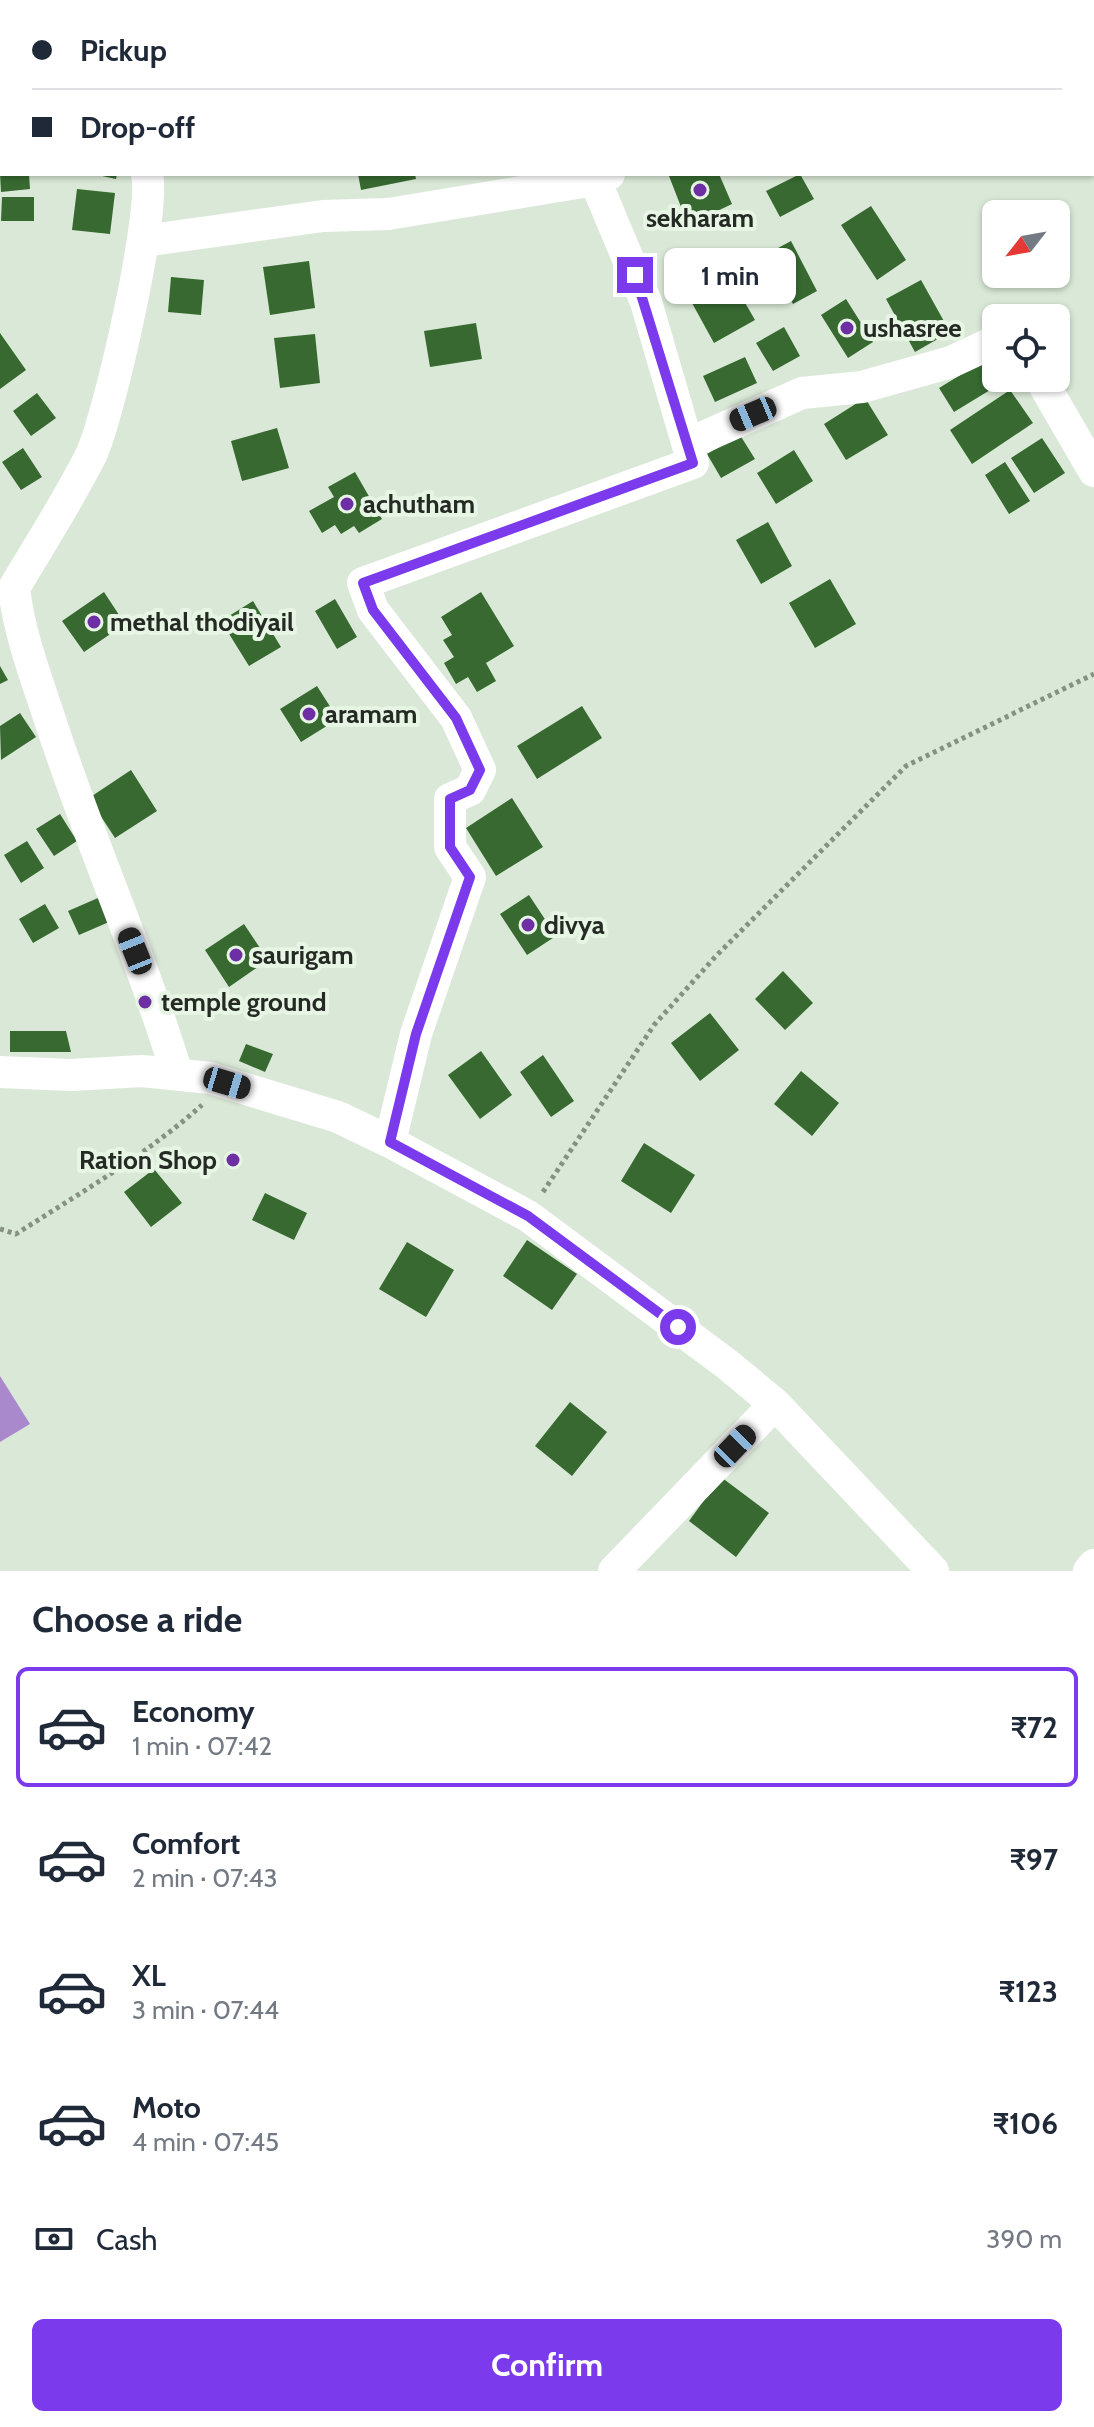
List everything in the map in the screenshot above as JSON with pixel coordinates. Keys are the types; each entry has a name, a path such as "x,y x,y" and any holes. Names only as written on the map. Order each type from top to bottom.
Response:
{"street":[{"path":"148,176 150,185 143,241 106,412 92,453 14,588 31,662 77,805 135,951 177,1074"},
{"path":"143,241 323,216 388,214 602,177 646,302 688,444 693,463 363,583 373,610 456,718 480,770 470,790 450,799 450,847 470,877 416,1034 390,1142"},
{"path":"688,444 802,393 862,387 951,362 982,348"},
{"path":"1048,392 1094,471"},
{"path":"0,1072 71,1075 142,1071 177,1074 227,1083 338,1117 390,1142 528,1216 775,1404 933,1571"},
{"path":"614,1571 775,1404"},
{"path":"1089,1571 1094,1565"}],"path":[{"path":"528,1216 654,1025 716,956 906,766 1094,674"},
{"path":"0,1229 16,1234 108,1176 175,1129 227,1083"}],"shaded area":[{"path":"0,1376 30,1424 0,1442"}],"building":[{"path":"0,176 29,176 30,189 1,192"},
{"path":"358,176 415,176 416,179 361,190"},
{"name":"sekharam","path":"669,176 720,176 732,204 688,225"},
{"path":"801,176 814,199 780,217 766,191"},
{"path":"77,189 115,193 110,234 72,230"},
{"path":"2,197 34,197 34,221 1,221"},
{"path":"871,206 906,260 877,280 841,225"},
{"path":"791,241 817,291 793,304 767,254"},
{"path":"309,261 315,308 270,315 263,267"},
{"path":"171,277 204,280 201,315 168,312"},
{"path":"732,280 755,320 714,343 692,303"},
{"path":"921,280 950,332 915,352 886,299"},
{"name":"ushasree","path":"846,299 873,342 848,358 821,315"},
{"path":"476,323 482,359 430,367 424,331"},
{"path":"784,327 800,356 773,371 756,343"},
{"path":"0,333 26,370 0,389"},
{"path":"315,334 320,383 280,388 274,338"},
{"path":"745,357 757,383 715,402 703,376"},
{"path":"982,362 982,392 987,392 954,412 939,388"},
{"path":"1007,392 1011,392 1033,423 972,464 950,430"},
{"path":"37,393 56,418 31,436 13,411"},
{"path":"865,398 888,435 846,460 824,424"},
{"path":"277,428 289,468 242,481 231,441"},
{"path":"740,435 755,459 721,478 707,454"},
{"path":"1042,438 1065,473 1034,493 1011,458"},
{"path":"23,448 42,477 21,490 2,462"},
{"path":"794,450 813,481 776,504 757,473"},
{"path":"1005,462 1030,501 1009,514 985,475"},
{"name":"achutham","path":"355,472 382,519 359,533 354,526 341,534 335,525 322,533 309,511 334,497 328,487"},
{"path":"768,522 792,566 761,584 736,540"},
{"path":"830,579 856,624 815,648 789,603"},
{"name":"methal thodiyail","path":"104,592 125,624 84,652 62,621"},
{"path":"481,592 514,646 486,663 496,681 477,692 468,677 456,684 444,663 454,657 443,640 452,635 441,617"},
{"path":"335,599 357,637 337,649 315,611"},
{"path":"253,601 281,647 249,666 221,621"},
{"path":"0,666 8,680 0,684"},
{"name":"aramam","path":"317,686 338,719 301,742 280,709"},
{"path":"582,706 602,738 537,779 517,746"},
{"path":"20,713 36,737 1,760 0,726"},
{"path":"131,770 157,811 115,838 89,798"},
{"path":"512,798 543,847 496,876 466,828"},
{"path":"60,814 77,841 54,856 36,829"},
{"path":"27,841 44,868 21,883 4,855"},
{"name":"divya","path":"529,895 556,936 527,955 500,914"},
{"path":"98,898 109,922 79,935 68,911"},
{"path":"45,904 59,928 33,943 19,919"},
{"name":"saurigam","path":"244,924 268,960 229,987 205,950"},
{"path":"783,971 813,1003 785,1030 755,999"},
{"path":"710,1013 739,1050 700,1081 671,1043"},
{"path":"10,1031 66,1031 71,1052 10,1052"},
{"path":"246,1044 273,1054 265,1072 239,1061"},
{"path":"481,1051 512,1095 480,1119 448,1075"},
{"path":"543,1055 574,1101 551,1117 520,1072"},
{"path":"801,1071 839,1103 812,1136 774,1104"},
{"path":"644,1143 695,1175 671,1213 621,1181"},
{"path":"154,1169 182,1203 151,1227 124,1192"},
{"path":"265,1193 307,1213 294,1240 252,1220"},
{"path":"527,1240 577,1274 552,1310 503,1276"},
{"path":"407,1242 454,1270 426,1317 379,1289"},
{"path":"570,1402 607,1432 572,1476 535,1446"},
{"path":"721,1477 769,1513 736,1557 689,1521"}],"place":[{"name":"sekharam","path":"700,190"},
{"name":"ushasree","path":"847,328"},
{"name":"achutham","path":"347,504"},
{"name":"methal thodiyail","path":"94,622"},
{"name":"aramam","path":"309,714"},
{"name":"divya","path":"528,925"},
{"name":"saurigam","path":"236,955"},
{"name":"temple ground","path":"145,1002"},
{"name":"Ration Shop","path":"233,1160"}],"route":[{"path":"635,275 646,302 693,463 363,583 373,610 456,718 480,770 470,790 450,799 450,847 470,877 416,1034 390,1142 528,1216 678,1327"}]}
